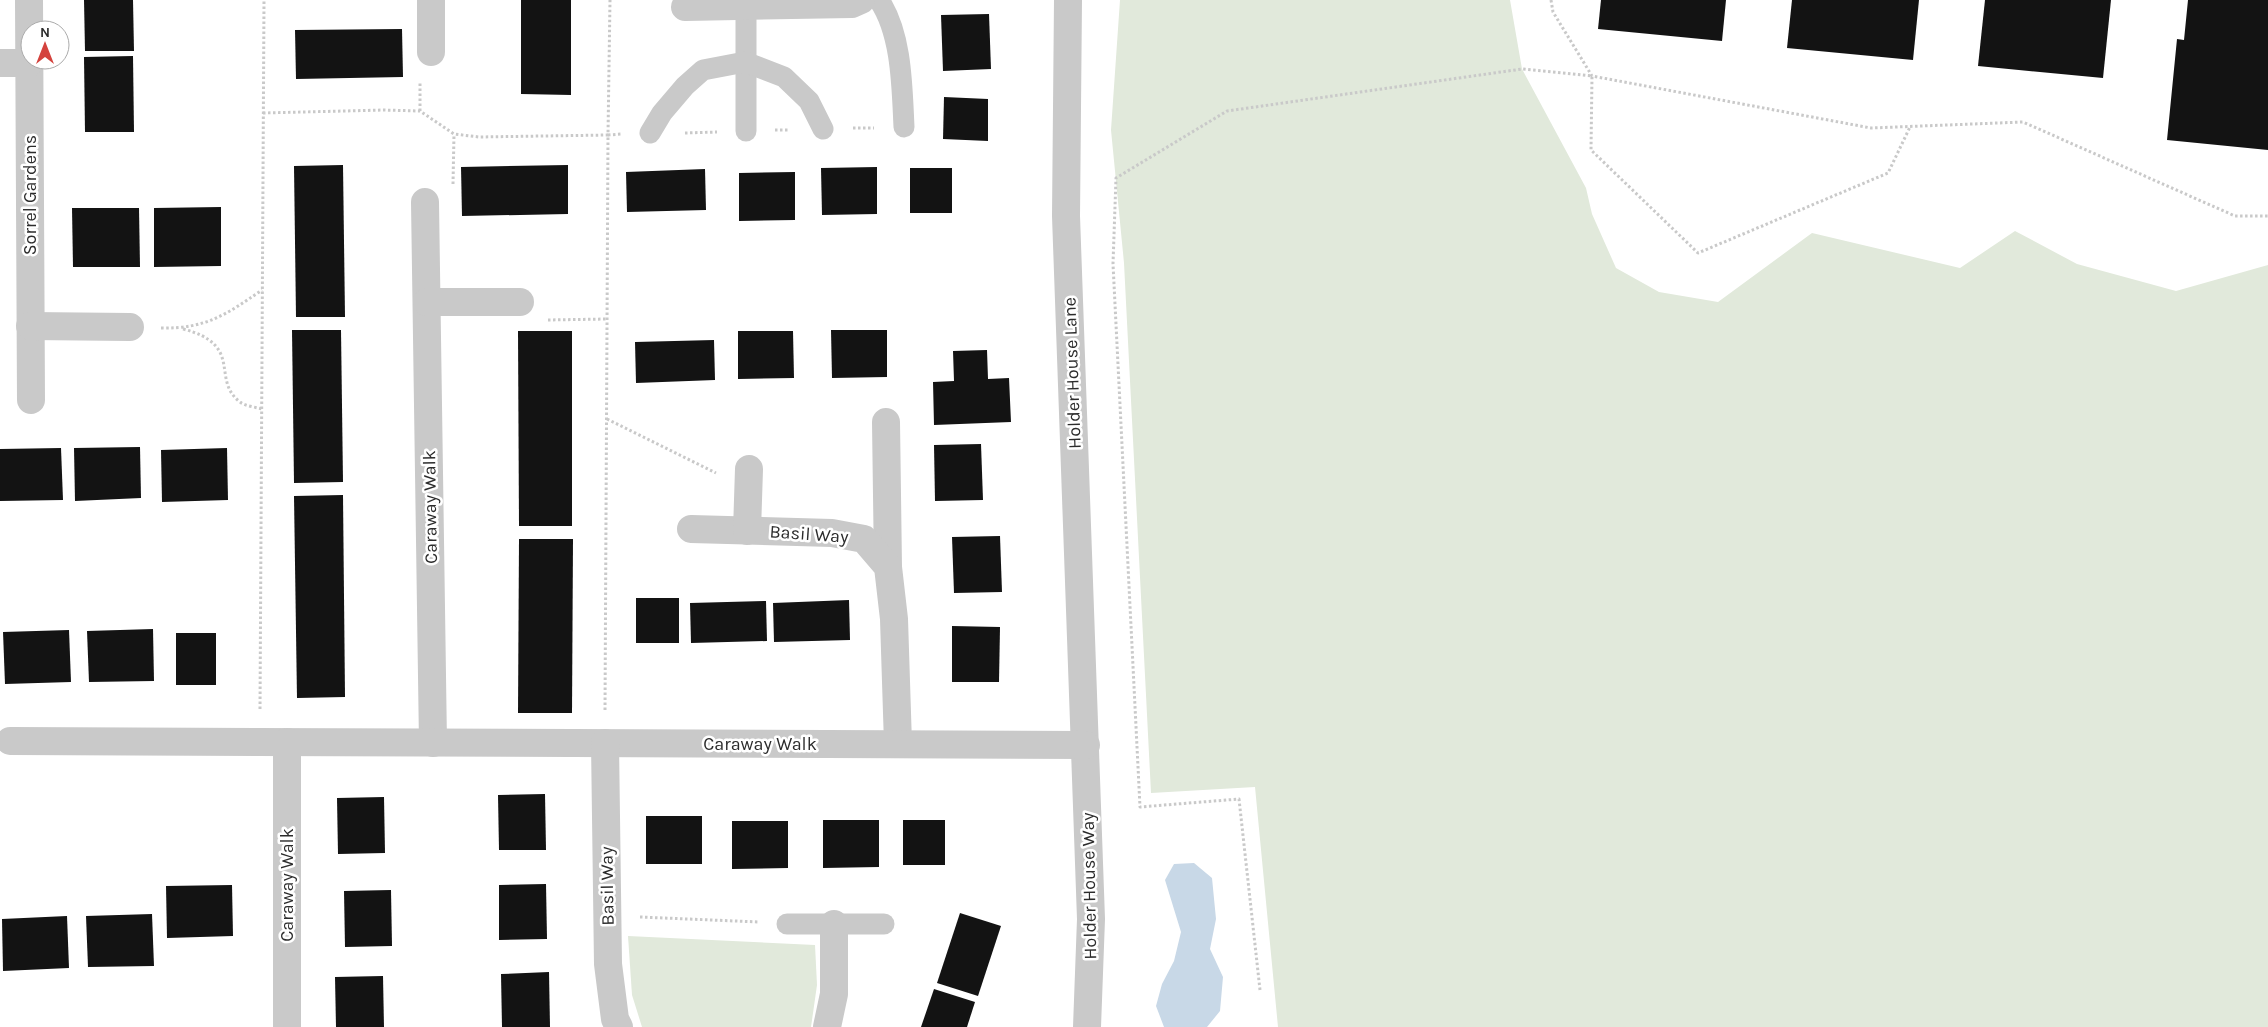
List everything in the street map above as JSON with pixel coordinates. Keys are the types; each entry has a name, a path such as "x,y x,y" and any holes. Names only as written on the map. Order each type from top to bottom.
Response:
{"street":[{"name":"Sorrel Gardens","path":"29,0 29,20"},
{"path":"431,0 431,52"},
{"path":"685,7 852,4 862,0"},
{"name":"Holder House Lane","path":"1068,0 1066,216 1086,745"},
{"path":"0,63 20,63"},
{"name":"Sorrel Gardens","path":"29,70 31,400"},
{"name":"Caraway Walk","path":"425,202 434,743"},
{"path":"427,302 520,302"},
{"path":"30,326 130,326"},
{"path":"886,422 888,567 894,619 898,744"},
{"name":"Basil Way","path":"747,531 749,480"},
{"name":"Basil Way","path":"691,529 832,533 864,538 888,567"},
{"name":"Caraway Walk","path":"10,741 1086,745"},
{"name":"Caraway Walk","path":"287,742 287,1027"},
{"name":"Basil Way","path":"604,743 608,964 615,1019 619,1027"},
{"name":"Holder House Way","path":"1086,745 1092,919 1087,1027"},
{"path":"827,1027 834,994 834,924"}],"lane":[{"path":"879,0 888,13 902,76 904,127"},
{"path":"746,6 746,131"},
{"path":"650,133 662,113 685,86 703,70 745,62 784,77 809,101 823,129"},
{"path":"787,924 884,924"}],"path":[{"path":"260,742 264,0"},
{"path":"604,743 610,0"},
{"path":"1551,0 1553,12 1592,76 1591,150 1698,253 1888,173 1910,127"},
{"path":"1260,990 1239,799 1140,807 1113,264 1116,178 1227,112 1522,69 1592,76 1872,128 2023,122 2235,216 2268,216"},
{"path":"263,113 420,111 454,134 479,137 608,135"},
{"path":"182,328 218,319 262,290"},
{"path":"520,302 531,320 607,319"},
{"path":"130,326 182,328 204,334 220,349 231,392 241,403 262,409"},
{"path":"607,418 749,480"},
{"path":"607,915 787,924"}],"shaded area":[{"path":"1120,0 1510,0 1522,69 1586,188 1592,214 1616,268 1659,292 1718,302 1812,233 1960,268 2015,231 2077,264 2176,291 2268,265 2268,1027 1278,1027 1255,787 1151,793 1124,263 1111,130"},
{"path":"628,936 815,945 817,985 811,1027 642,1027 632,995"}],"water":[{"path":"1194,863 1212,878 1216,919 1210,949 1223,977 1220,1011 1207,1027 1164,1027 1156,1006 1162,984 1174,961 1181,932 1165,880 1174,864"}],"building":[{"path":"84,0 133,0 134,51 85,51"},
{"path":"521,0 571,0 571,95 521,94"},
{"path":"1601,0 1726,0 1722,41 1598,29"},
{"path":"1792,0 1919,0 1913,60 1787,48"},
{"path":"1985,0 2111,0 2103,78 1978,66"},
{"path":"2188,0 2268,0 2268,150 2167,140 2177,39 2184,40"},
{"path":"989,14 991,69 943,71 941,15"},
{"path":"402,29 403,77 296,79 295,30"},
{"path":"133,56 134,132 85,132 84,57"},
{"path":"944,97 988,99 988,141 943,139"},
{"path":"343,165 345,317 296,317 294,166"},
{"path":"568,165 568,214 462,216 461,167"},
{"path":"877,167 877,214 822,215 821,168"},
{"path":"910,168 952,168 952,213 910,213"},
{"path":"705,169 706,210 627,212 626,172"},
{"path":"795,172 795,220 739,221 739,173"},
{"path":"221,207 221,266 154,267 154,208"},
{"path":"72,208 139,208 140,267 73,267"},
{"path":"292,330 341,330 343,482 294,483"},
{"path":"831,330 887,330 887,377 832,378"},
{"path":"518,331 572,331 572,526 519,526"},
{"path":"738,331 793,331 794,378 738,379"},
{"path":"714,340 715,380 636,383 635,342"},
{"path":"987,350 988,379 1009,378 1011,422 934,425 933,382 954,381 953,351"},
{"path":"981,444 983,500 935,501 934,445"},
{"path":"140,447 141,498 75,501 74,448"},
{"path":"61,448 63,500 0,501 0,449"},
{"path":"227,448 228,500 162,502 161,450"},
{"path":"343,495 345,697 297,698 294,496"},
{"path":"1000,536 1002,592 954,593 952,537"},
{"path":"519,539 573,539 572,713 518,713"},
{"path":"636,598 679,598 679,643 636,643"},
{"path":"849,600 850,640 774,642 773,603"},
{"path":"766,601 767,641 691,643 690,603"},
{"path":"952,626 1000,627 999,682 952,682"},
{"path":"153,629 154,681 89,682 87,631"},
{"path":"69,630 71,682 5,684 3,632"},
{"path":"176,633 216,633 216,685 176,685"},
{"path":"545,794 546,850 499,850 498,795"},
{"path":"384,797 385,853 338,854 337,798"},
{"path":"646,816 702,816 702,864 646,864"},
{"path":"823,820 879,820 879,867 823,868"},
{"path":"903,820 945,820 945,865 903,865"},
{"path":"732,821 788,821 788,868 732,869"},
{"path":"546,884 547,939 499,940 499,885"},
{"path":"232,885 233,936 167,938 166,886"},
{"path":"391,890 392,946 345,947 344,891"},
{"path":"960,913 1001,926 978,996 937,983"},
{"path":"152,914 154,966 88,967 86,916"},
{"path":"67,916 69,968 3,971 2,919"},
{"path":"549,972 550,1027 502,1027 501,974"},
{"path":"383,976 384,1027 336,1027 335,977"},
{"path":"934,989 975,1002 967,1027 921,1027"}]}
